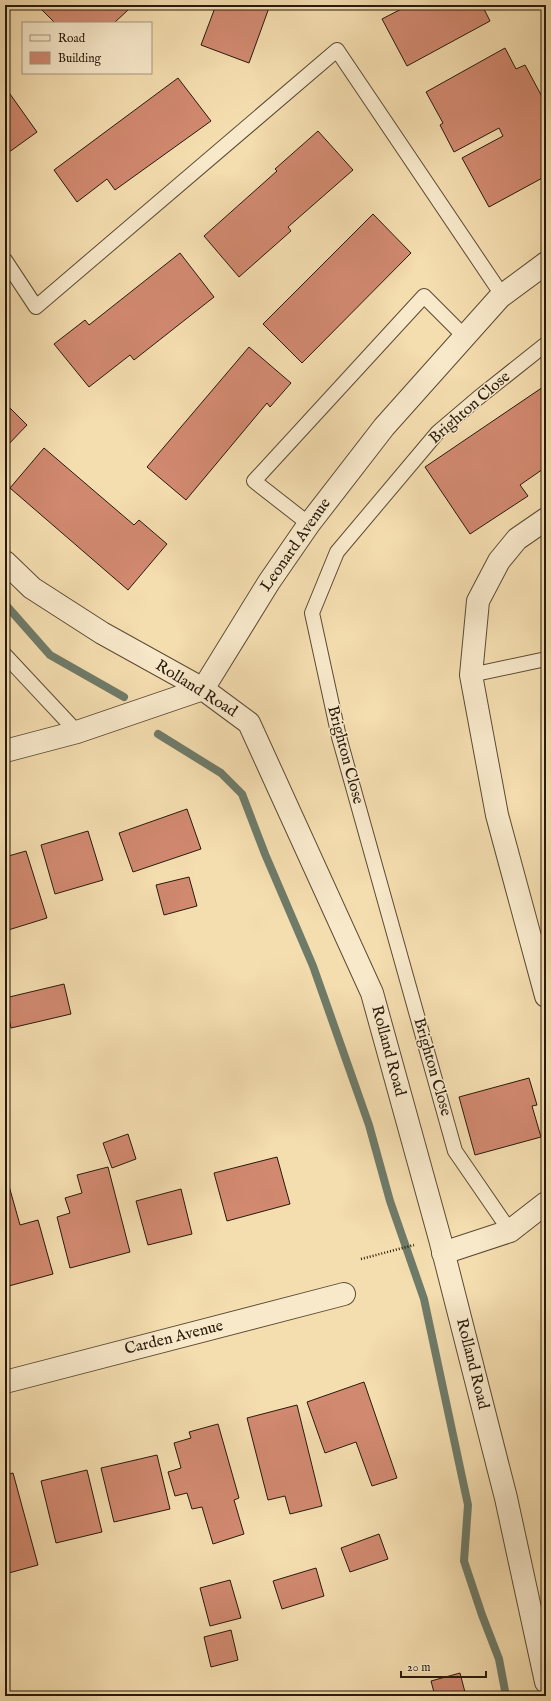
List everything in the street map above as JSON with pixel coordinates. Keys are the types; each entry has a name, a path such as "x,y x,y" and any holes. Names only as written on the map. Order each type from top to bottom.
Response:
{"street":[{"name":"Leonard Avenue","path":"203,689 269,582 309,524 384,427 464,336 503,295 546,263"},
{"path":"546,519 517,539 499,561 478,601 471,675 496,815 546,996"},
{"name":"Rolland Road","path":"5,562 32,588 96,629 203,689 249,723 372,993 443,1253 506,1498 546,1682"},
{"path":"5,751 77,732 203,689"},
{"path":"443,1253 510,1230 546,1202"},
{"name":"Carden Avenue","path":"5,1382 344,1294"}],"lane":[{"path":"5,260 36,307 336,50 503,295"},
{"path":"309,524 254,481 424,296 464,336"},
{"name":"Brighton Close","path":"510,1230 455,1151 339,737 312,613 338,552 438,432 546,344"},
{"path":"5,655 77,732"},
{"path":"471,675 546,658"}],"path":[{"path":"361,1259 418,1245"}],"building":[{"path":"37,5 123,5 128,10 115,22 54,22"},
{"path":"216,5 270,5 249,63 201,45"},
{"path":"409,5 482,5 490,21 407,66 382,19"},
{"path":"505,48 516,69 525,65 546,104 546,137 543,139 546,145 546,176 489,207 462,158 503,136 499,128 454,152 440,125 443,123 426,92"},
{"path":"178,78 211,121 115,190 107,179 77,202 54,170"},
{"path":"5,87 37,132 5,155"},
{"path":"318,131 353,170 288,227 291,231 239,277 204,236 277,171 275,169"},
{"path":"373,214 411,253 302,363 263,324"},
{"path":"180,253 214,297 134,360 130,355 89,387 54,344 85,320 89,325"},
{"path":"249,347 291,383 270,407 267,403 186,500 147,467"},
{"path":"546,385 546,467 520,485 528,496 470,534 425,467"},
{"path":"5,403 27,425 5,448"},
{"path":"44,448 134,525 139,520 167,544 128,590 10,488"},
{"path":"187,809 201,849 133,872 119,833"},
{"path":"88,831 103,880 55,894 41,845"},
{"path":"26,851 47,918 5,931 5,857"},
{"path":"189,877 197,906 164,915 156,885"},
{"path":"64,984 71,1014 11,1028 5,998"},
{"path":"529,1078 537,1105 532,1106 541,1137 475,1155 459,1097"},
{"path":"128,1134 136,1159 112,1168 103,1143"},
{"path":"277,1157 290,1204 227,1221 214,1173"},
{"path":"108,1167 130,1252 70,1268 57,1217 70,1213 65,1198 82,1193 77,1175"},
{"path":"9,1186 20,1225 38,1220 53,1274 5,1287 5,1187"},
{"path":"181,1189 192,1234 148,1245 136,1201"},
{"path":"364,1382 397,1478 372,1486 356,1442 325,1453 307,1402"},
{"path":"297,1405 322,1506 290,1514 285,1496 268,1500 247,1418"},
{"path":"218,1424 239,1498 234,1500 244,1534 213,1544 202,1507 192,1509 187,1493 175,1496 168,1472 181,1468 174,1443 191,1438 189,1432"},
{"path":"157,1455 170,1509 114,1522 101,1468"},
{"path":"87,1470 102,1532 56,1543 41,1481"},
{"path":"13,1473 38,1565 5,1574 5,1475"},
{"path":"379,1534 388,1559 350,1572 341,1548"},
{"path":"316,1568 324,1596 282,1609 273,1581"},
{"path":"230,1580 241,1618 210,1626 200,1588"},
{"path":"231,1630 238,1660 211,1667 204,1637"},
{"path":"460,1673 466,1696 435,1696 431,1681"}],"waterway":[{"path":"5,604 50,655 124,697"},
{"path":"158,734 221,773 242,794 265,854 313,966 369,1125 390,1201 424,1299 468,1505 464,1561 482,1615 499,1659 506,1696"}]}
